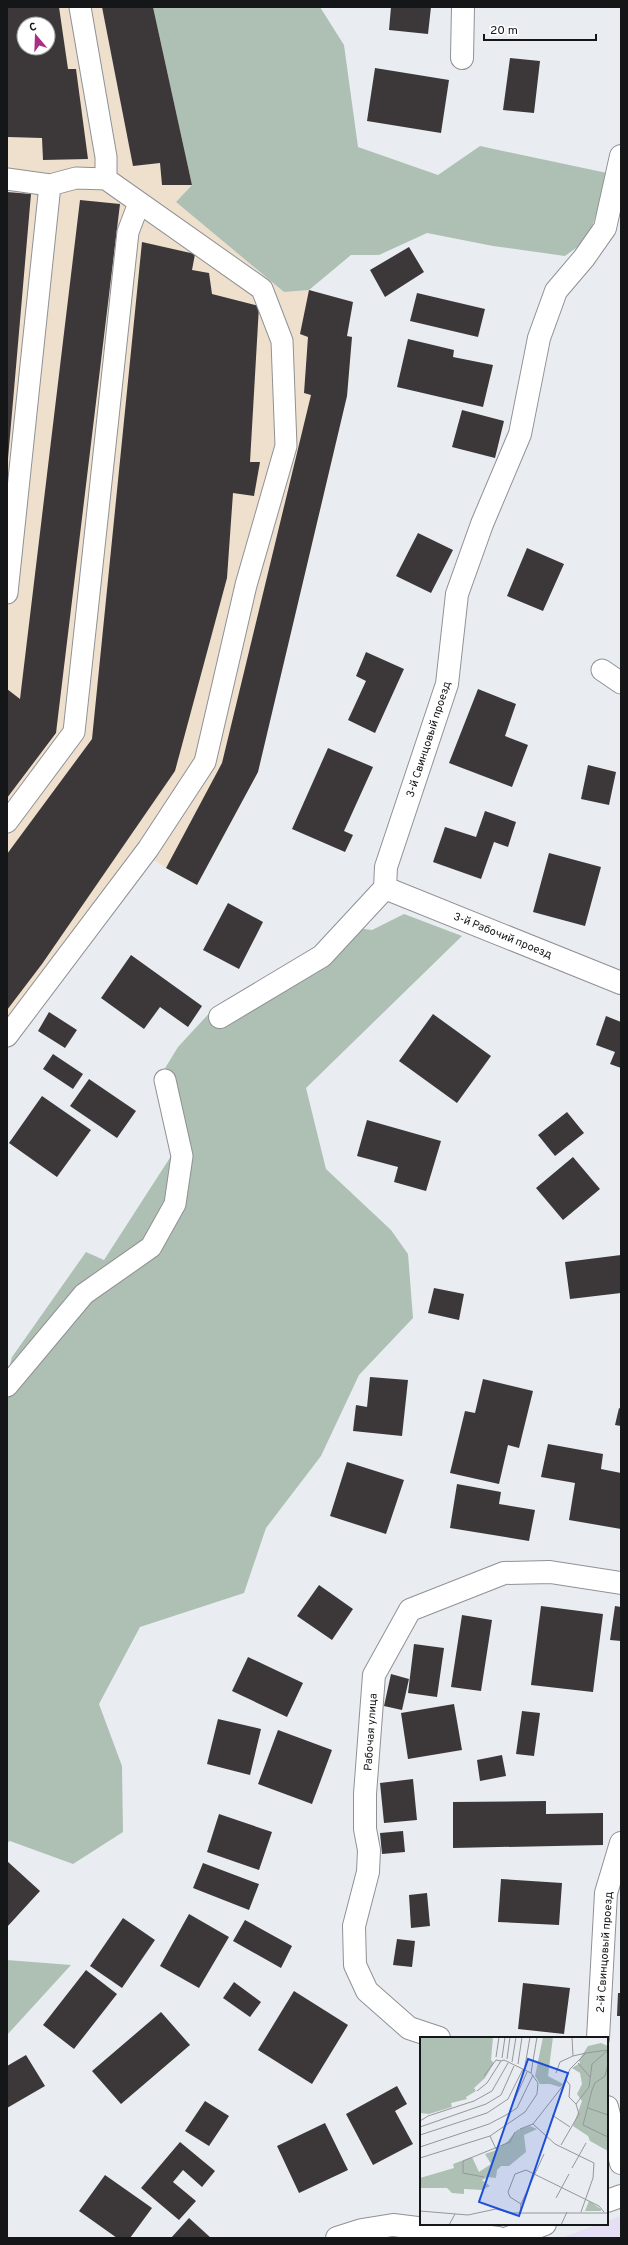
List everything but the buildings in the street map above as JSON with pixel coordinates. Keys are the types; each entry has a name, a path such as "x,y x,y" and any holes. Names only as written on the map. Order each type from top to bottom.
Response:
{"street":[{"path":"462,58 463,7"},
{"name":"3-й Свинцовый проезд","path":"384,888 386,867 447,684 457,594 482,524 520,434 539,338 556,291 584,258 605,228 621,156"},
{"path":"220,1016 322,956 384,888"},
{"name":"3-й Рабочий проезд","path":"384,888 621,983"},
{"name":"Рабочая улица","path":"436,2037 409,2028 368,1991 355,1965 354,1926 368,1872 369,1850 365,1829 365,1794 374,1675 410,1610 504,1573 550,1572 621,1583"},
{"name":"2-й Свинцовый проезд","path":"598,2037 606,1893 621,1843"},
{"path":"608,2111 621,2163"},
{"path":"608,2201 621,2196"},
{"path":"337,2238 362,2230 393,2225 498,2238"},
{"path":"508,2238 542,2225"}],"lane":[{"path":"80,7 106,157 106,179"},
{"path":"7,179 50,186 76,178 106,179 139,204 262,289 282,341 286,446 246,585 205,762 148,849 7,1036"},
{"path":"7,593 50,186"},
{"path":"7,822 74,732 128,232 139,204"},
{"path":"602,670 621,683"},
{"path":"7,1386 84,1294 151,1247 175,1204 182,1156 165,1080"}],"shaded area":[{"path":"7,7 153,7 192,185 176,202 284,292 309,290 353,302 347,336 352,337 347,396 258,772 197,885 166,868 136,848 7,1019"},
{"path":"621,2216 621,2238 561,2238 596,2225 608,2225 608,2221"}],"green space":[{"path":"153,7 320,7 344,45 358,147 438,175 480,146 607,173 598,210 587,240 565,256 493,246 427,233 379,255 351,255 309,290 284,292 176,202 192,185"},
{"path":"404,914 462,936 306,1088 326,1169 391,1230 408,1254 413,1318 359,1375 321,1456 266,1528 244,1593 140,1627 99,1704 122,1766 123,1832 73,1864 10,1841 7,1843 7,1375 12,1357 86,1252 104,1260 173,1153 159,1078 178,1047 214,1008 317,952 343,926 372,930"},
{"path":"7,1960 71,1965 7,2035"}]}
